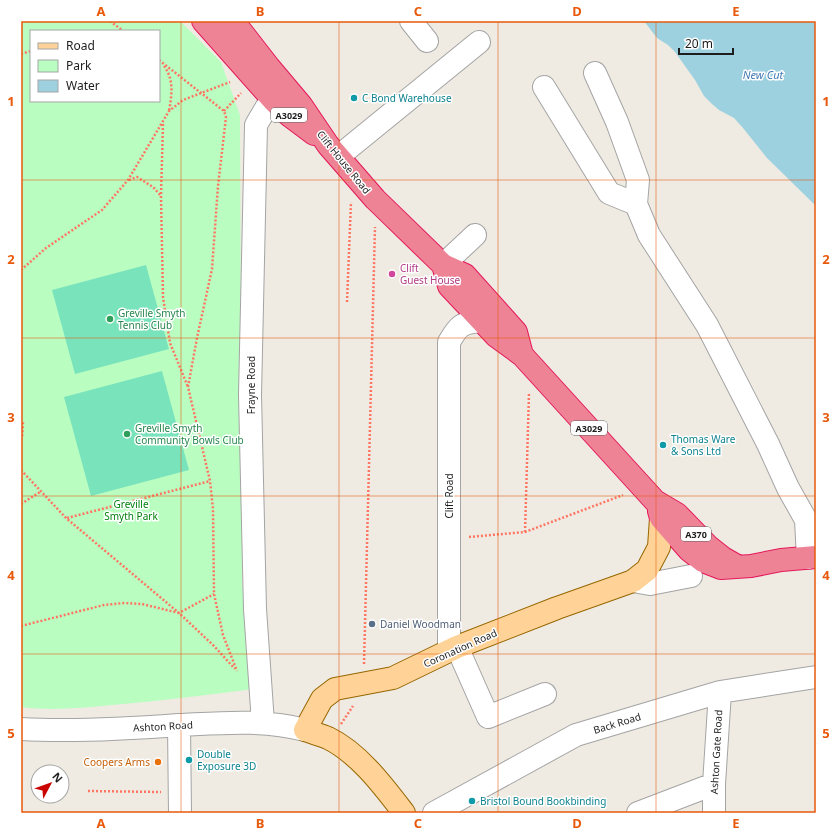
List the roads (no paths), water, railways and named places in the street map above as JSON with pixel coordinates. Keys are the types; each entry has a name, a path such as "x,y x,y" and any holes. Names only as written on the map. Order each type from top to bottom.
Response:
{"highway":[{"path":"203,21 237,58"},
{"name":"A3029","path":"217,21 237,58 274,101 333,151"},
{"name":"Clift House Road","path":"235,26 301,104 333,151 375,199 443,265 465,275 516,332 526,359"},
{"name":"Clift House Road","path":"443,265 449,286 496,336 526,359 653,502"},
{"name":"A370","path":"653,502 677,514 709,547 723,558 738,566 751,566 781,560 812,557"}],"main road":[{"name":"Coronation Road","path":"305,730 318,704 326,695 335,689 393,678 453,649 557,608 633,581 647,570 659,547 653,502"},
{"path":"305,730 329,738 341,746 369,770 404,813"}],"street":[{"path":"411,21 427,41"},
{"path":"333,151 479,42"},
{"path":"595,73 617,122 638,180 636,204 649,235 707,326 768,444 788,488 806,520 812,557"},
{"path":"544,87 609,193 636,204"},
{"name":"Frayne Road","path":"263,723 255,610 250,387 256,125 266,108 274,101"},
{"path":"443,265 475,235"},
{"name":"Clift Road","path":"449,316 449,539 453,649"},
{"path":"449,342 455,332 465,322 481,321"},
{"name":"Coronation Road","path":"633,581 650,584 691,576"},
{"path":"453,649 488,718 545,694"},
{"name":"Back Road","path":"434,813 576,735 720,692 816,677"},
{"name":"Ashton Gate Road","path":"714,813 714,784 720,692"},
{"name":"Ashton Road","path":"21,729 70,731 214,723 263,723 289,726 305,730"},
{"path":"178,725 180,813"},
{"path":"638,813 714,784"}],"water":[{"name":"New Cut","path":"644,21 816,21 816,206 767,158 734,118 719,110 704,96 695,80 675,52 668,45 657,38"}],"place":[{"name":"C Bond Warehouse","path":"354,98"},
{"name":"Clift Guest House","path":"392,274"},
{"name":"Greville Smyth Tennis Club","path":"110,319"},
{"name":"Greville Smyth Community Bowls Club","path":"127,434"},
{"name":"Thomas Ware & Sons Ltd","path":"663,445"},
{"name":"Daniel Woodman","path":"372,624"},
{"name":"Double Exposure 3D","path":"189,760"},
{"name":"Coopers Arms","path":"158,762"},
{"name":"Bristol Bound Bookbinding","path":"472,801"}],"park label":[{"name":"Greville Smyth Park","path":"131,510"}]}
